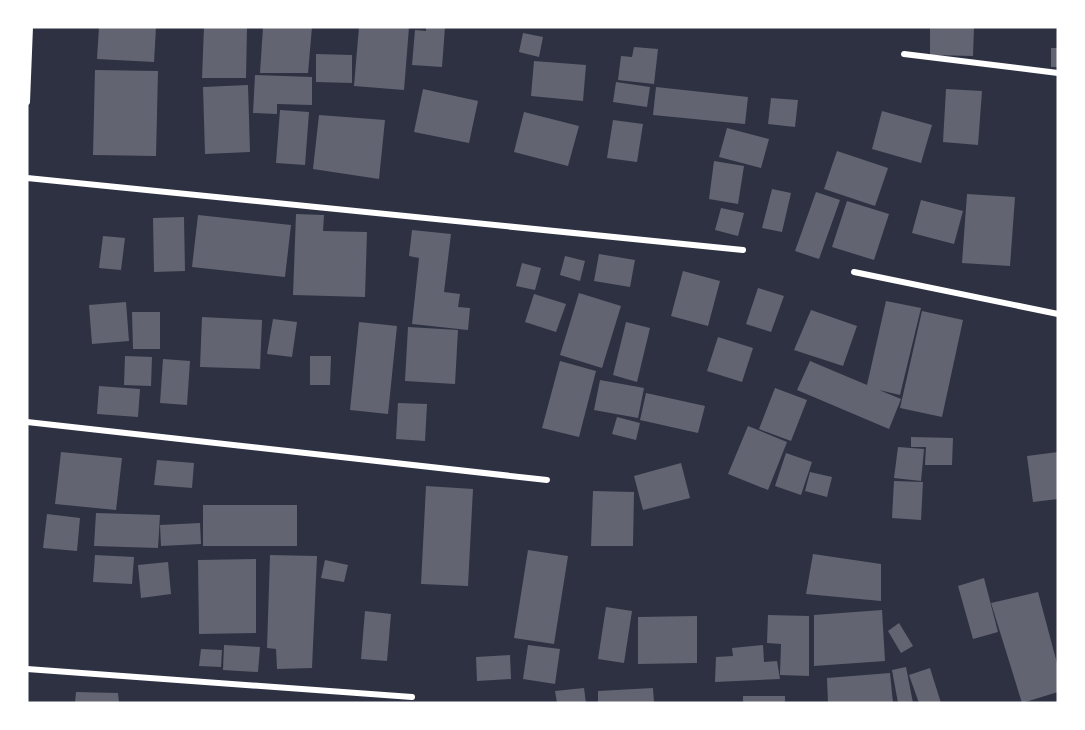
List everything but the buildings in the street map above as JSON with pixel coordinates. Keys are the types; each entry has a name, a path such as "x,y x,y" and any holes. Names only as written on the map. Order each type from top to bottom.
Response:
{"street":[{"path":"27,102 30,27"},
{"path":"904,54 1058,73"},
{"path":"27,178 743,250"},
{"path":"854,272 1058,314"},
{"path":"27,422 547,480"},
{"path":"27,669 412,697"}]}
